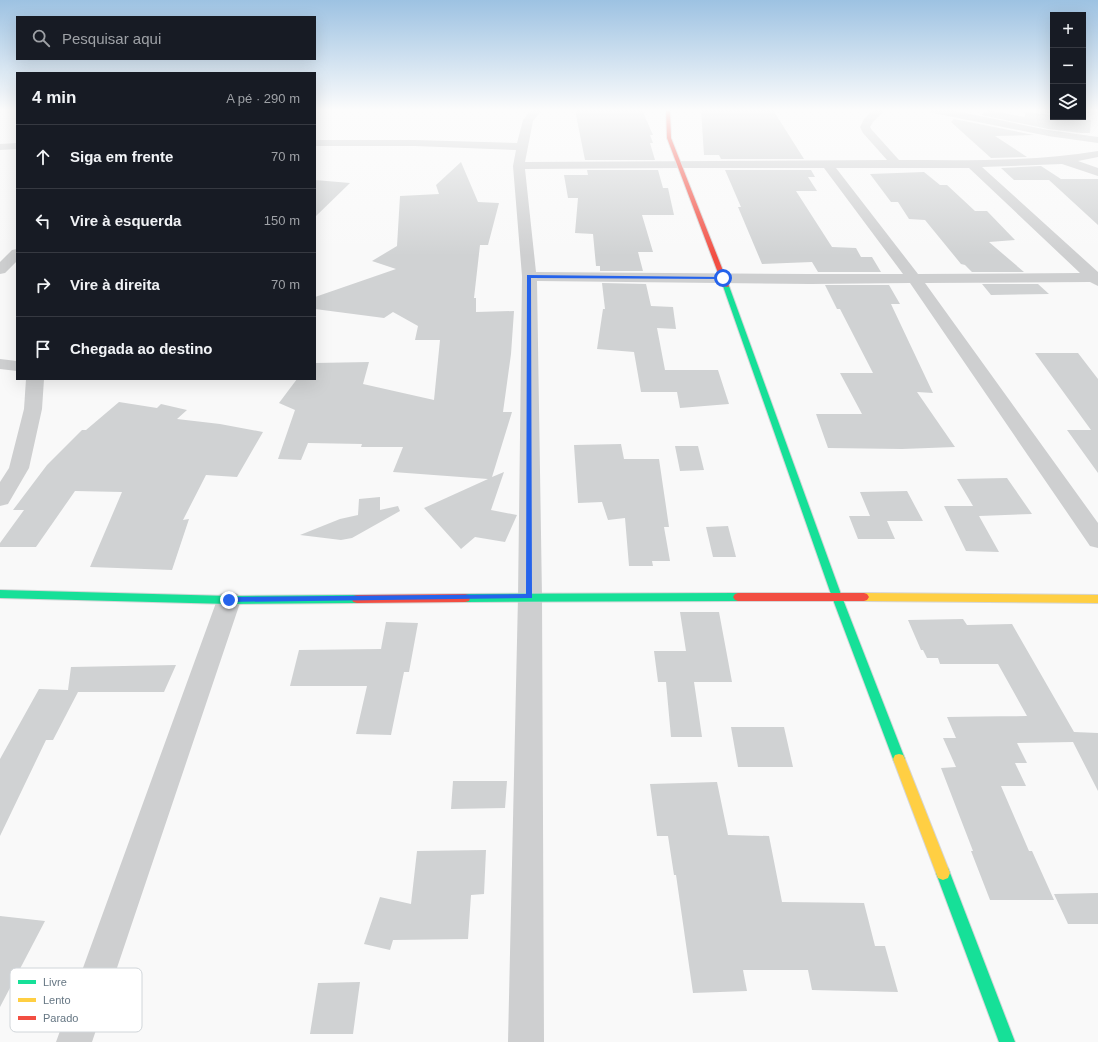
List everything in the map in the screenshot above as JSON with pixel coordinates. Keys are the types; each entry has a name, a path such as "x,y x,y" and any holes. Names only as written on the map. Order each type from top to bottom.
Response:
{"street":[{"path":"520,159 519,166 529,276 530,597 526,1042"},
{"path":"676,159 723,278 837,597 1008,1042"},
{"path":"891,159 896,164"},
{"path":"519,166 678,164 972,164 1073,159"},
{"path":"1065,160 1098,172"},
{"path":"828,164 914,278 1098,540"},
{"path":"972,164 1096,278"},
{"path":"0,270 16,253"},
{"path":"529,276 723,278 1096,278"},
{"path":"0,364 16,366"},
{"path":"0,499 19,468 33,409 34,380"},
{"path":"0,594 229,600 530,597 1098,599"},
{"path":"100,968 229,600"},
{"path":"74,1042 78,1032"}],"building":[{"path":"585,159 655,159 655,160 585,160"},
{"path":"721,159 804,159 721,159"},
{"path":"461,162 478,202 499,203 488,245 480,245 474,298 476,298 476,312 514,311 511,354 503,412 512,412 492,477 504,472 491,510 517,515 505,542 475,537 461,549 424,508 488,479 393,472 403,447 361,447 362,444 308,443 301,460 278,459 295,410 279,403 296,380 316,380 316,363 369,362 363,384 434,400 440,340 415,340 418,326 393,312 384,318 316,309 316,297 396,269 372,261 397,246 400,196 439,194 436,185"},
{"path":"1041,166 1061,179 1098,179 1098,225 1049,180 1014,180 1001,168"},
{"path":"587,170 658,170 663,188 668,188 674,215 642,215 653,252 638,252 643,271 600,271 600,266 596,266 593,234 575,233 578,198 568,198 564,175 588,175"},
{"path":"725,170 811,170 815,177 808,177 817,191 796,191 832,247 856,248 861,257 872,257 881,272 818,272 812,262 762,264 738,207 741,207"},
{"path":"924,172 940,185 947,185 975,211 987,211 1015,240 989,242 1024,272 972,272 965,265 961,264 925,220 909,219 898,202 891,202 870,174"},
{"path":"316,180 350,183 316,216"},
{"path":"602,283 646,284 651,306 673,307 676,329 657,328 665,370 718,370 729,404 680,408 677,392 641,392 634,352 597,349 603,309 605,309"},
{"path":"982,284 1038,284 1049,294 991,295"},
{"path":"825,285 889,285 900,304 891,304 933,393 917,392 955,447 902,449 828,448 816,414 862,414 840,373 873,373 840,309 837,309"},
{"path":"1035,353 1078,353 1098,379 1098,473 1067,430 1091,430"},
{"path":"119,402 157,408 161,404 187,410 177,419 220,424 263,432 237,477 206,475 183,520 189,519 172,570 90,567 122,492 75,491 36,547 0,547 0,543 24,510 13,510 47,465 82,430 86,430"},
{"path":"621,444 624,459 659,459 669,527 664,527 670,561 652,561 653,566 629,566 625,518 608,520 602,502 578,503 574,445"},
{"path":"675,446 698,446 704,470 680,471"},
{"path":"1007,478 1032,514 979,516 999,552 966,551 944,506 973,506 957,479"},
{"path":"907,491 923,521 887,521 895,539 858,539 849,516 870,516 860,492"},
{"path":"380,497 380,510 398,506 400,511 352,538 341,540 300,535 340,519 358,515 359,499"},
{"path":"728,526 736,557 713,557 706,527"},
{"path":"680,612 719,612 732,682 694,682 702,737 671,737 666,682 658,682 654,651 686,651"},
{"path":"963,619 967,625 1012,624 1074,732 1098,733 1098,791 1073,742 1017,743 1027,763 1015,763 1026,786 1001,786 1029,851 1032,851 1054,900 990,900 941,768 956,767 943,738 956,738 947,717 1027,716 998,664 940,664 938,658 927,658 923,650 921,650 908,620"},
{"path":"386,622 418,623 409,672 404,672 391,735 356,734 367,686 290,686 299,650 381,649"},
{"path":"176,665 164,692 78,692 53,740 46,740 0,836 0,759 39,689 68,690 71,667"},
{"path":"731,727 784,727 793,767 738,767"},
{"path":"453,781 507,781 505,808 451,809"},
{"path":"717,782 728,835 769,836 782,902 864,903 875,946 885,946 898,992 812,990 808,970 743,970 747,991 693,993 676,875 674,875 668,836 657,836 650,784"},
{"path":"486,850 484,894 471,895 468,939 393,940 390,950 364,944 380,897 411,904 417,851"},
{"path":"1098,893 1098,924 1068,924 1054,894"},
{"path":"0,916 45,921 20,968 10,968 10,988 0,1007"},
{"path":"360,982 353,1034 310,1034 318,983"}],"traffic: fast":[{"path":"726,286 837,597 899,759"},
{"path":"0,594 229,600 357,599"},
{"path":"465,598 738,597"},
{"path":"943,873 1007,1042"}],"traffic: slow":[{"path":"864,597 1098,599"},
{"path":"899,759 943,873"}],"traffic: jam":[{"path":"677,159 726,286"},
{"path":"738,597 864,597"},
{"path":"357,599 465,598"}],"route":[{"path":"229,600 530,597 529,276 723,278"}]}
